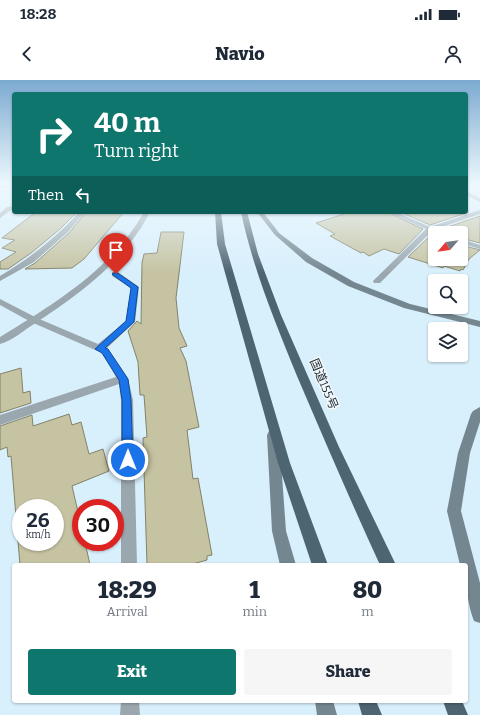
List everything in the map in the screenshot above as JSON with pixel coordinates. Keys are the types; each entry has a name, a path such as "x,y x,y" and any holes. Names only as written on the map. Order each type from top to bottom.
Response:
{"highway":[{"path":"218,214 221,244 284,463 319,563"},
{"name":"国道155号","path":"244,214 249,238 276,316 334,450 387,563"},
{"path":"368,703 372,715"},
{"path":"453,703 458,715"}],"main road":[{"path":"262,214 277,234 309,260 351,284 407,306 480,324"},
{"path":"467,563 454,511 464,454 477,414 480,412"},
{"path":"273,424 279,531 287,563"},
{"path":"468,567 480,615"},
{"path":"324,703 327,715"}],"street":[{"path":"0,279 31,260 66,231 80,214"},
{"path":"0,341 34,320 80,286 115,257 127,244 146,214"},
{"path":"395,214 428,229"},
{"path":"441,226 475,214"},
{"path":"377,281 428,232"},
{"path":"468,243 480,247"},
{"path":"99,349 130,322 135,287 116,274"},
{"path":"0,302 34,320 105,351 123,379 127,400 129,563"},
{"path":"0,420 123,379"},
{"path":"130,703 130,715"}],"building":[{"path":"33,214 75,214 60,229 31,253 8,269 0,269 0,262 16,252 2,248 15,240 2,238"},
{"path":"84,214 122,214 84,259 72,268 25,269 35,263 69,233"},
{"path":"344,214 391,214 423,229 399,254 384,249 369,256 330,236 335,234 316,223"},
{"path":"405,214 463,214 430,225"},
{"path":"480,216 480,243 468,240 468,226 451,226"},
{"path":"161,232 184,232 176,298 179,328 187,346 180,348 186,361 199,427 187,430 193,479 198,478 212,555 207,556 207,560 196,563 147,563 143,438 147,437 144,395 140,395 138,362 128,331 137,321 141,324 142,263 144,254 157,253"},
{"path":"428,238 428,263 408,257"},
{"path":"468,247 480,250 468,261"},
{"path":"444,266 465,266 463,270 461,269 460,271"},
{"path":"21,368 23,393 30,391 31,403 0,413 0,374"},
{"path":"69,414 72,425 81,422 89,454 103,449 109,471 72,486 75,499 72,499 72,551 87,551 90,563 20,563 19,551 64,551 64,499 15,499 11,456 8,457 7,447 0,450 0,426 32,415 33,426"}],"route":[{"path":"116,274 135,287 130,322 99,349 105,351 123,379 127,400 128,460"}]}
